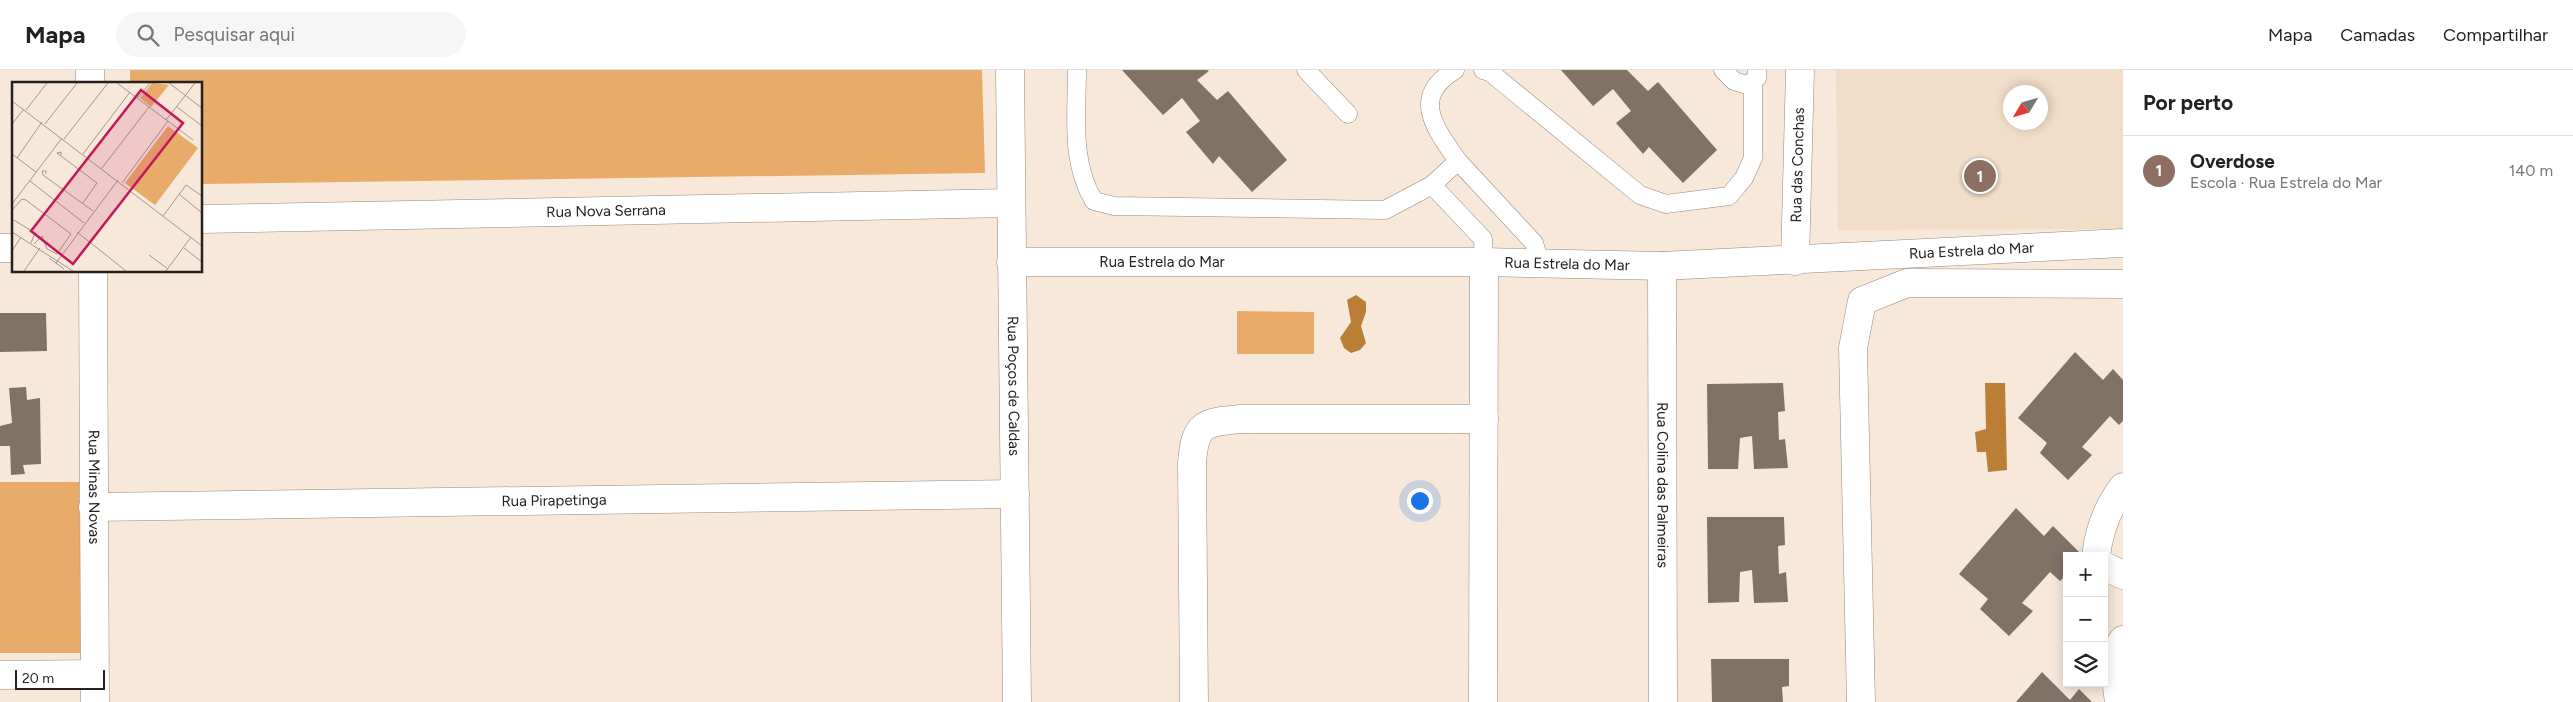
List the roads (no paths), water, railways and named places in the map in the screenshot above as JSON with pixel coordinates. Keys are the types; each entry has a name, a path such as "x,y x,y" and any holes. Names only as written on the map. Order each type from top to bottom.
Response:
{"street":[{"name":"Rua Poços de Caldas","path":"1010,70 1017,702"},
{"name":"Rua das Conchas","path":"1795,261 1800,70"},
{"name":"Rua Nova Serrana","path":"202,219 1010,203"},
{"name":"Rua Estrela do Mar","path":"1011,262 1484,262 1662,266 1795,261 2123,243"},
{"path":"1483,702 1484,262"},
{"name":"Rua Colina das Palmeiras","path":"1662,266 1663,702"},
{"name":"Rua Minas Novas","path":"93,272 95,702"},
{"path":"1861,702 1853,348 1862,301 1907,283 2123,284"},
{"path":"1194,702 1192,463 1195,441 1201,428 1214,422 1241,419 1484,419"},
{"path":"2097,552 2099,533 2112,502 2123,487"},
{"name":"Rua Pirapetinga","path":"93,507 1015,494"},
{"path":"2108,568 2123,575"},
{"path":"2119,702 2113,656 2123,640"},
{"path":"0,675 94,674"}],"lane":[{"path":"1077,70 1077,148 1084,184 1094,200 1114,206 1385,210 1432,185 1458,161"},
{"path":"1306,70 1348,114"},
{"path":"1456,70 1440,79 1429,101 1434,127 1458,161 1534,243 1540,264"},
{"path":"1483,70 1490,72 1640,195 1666,204 1729,196 1744,178 1753,158 1755,77"},
{"path":"1723,70 1734,81 1747,85 1755,77"},
{"path":"1432,185 1483,239 1484,262"}],"place":[{"name":"Overdose","path":"1980,176"}]}
